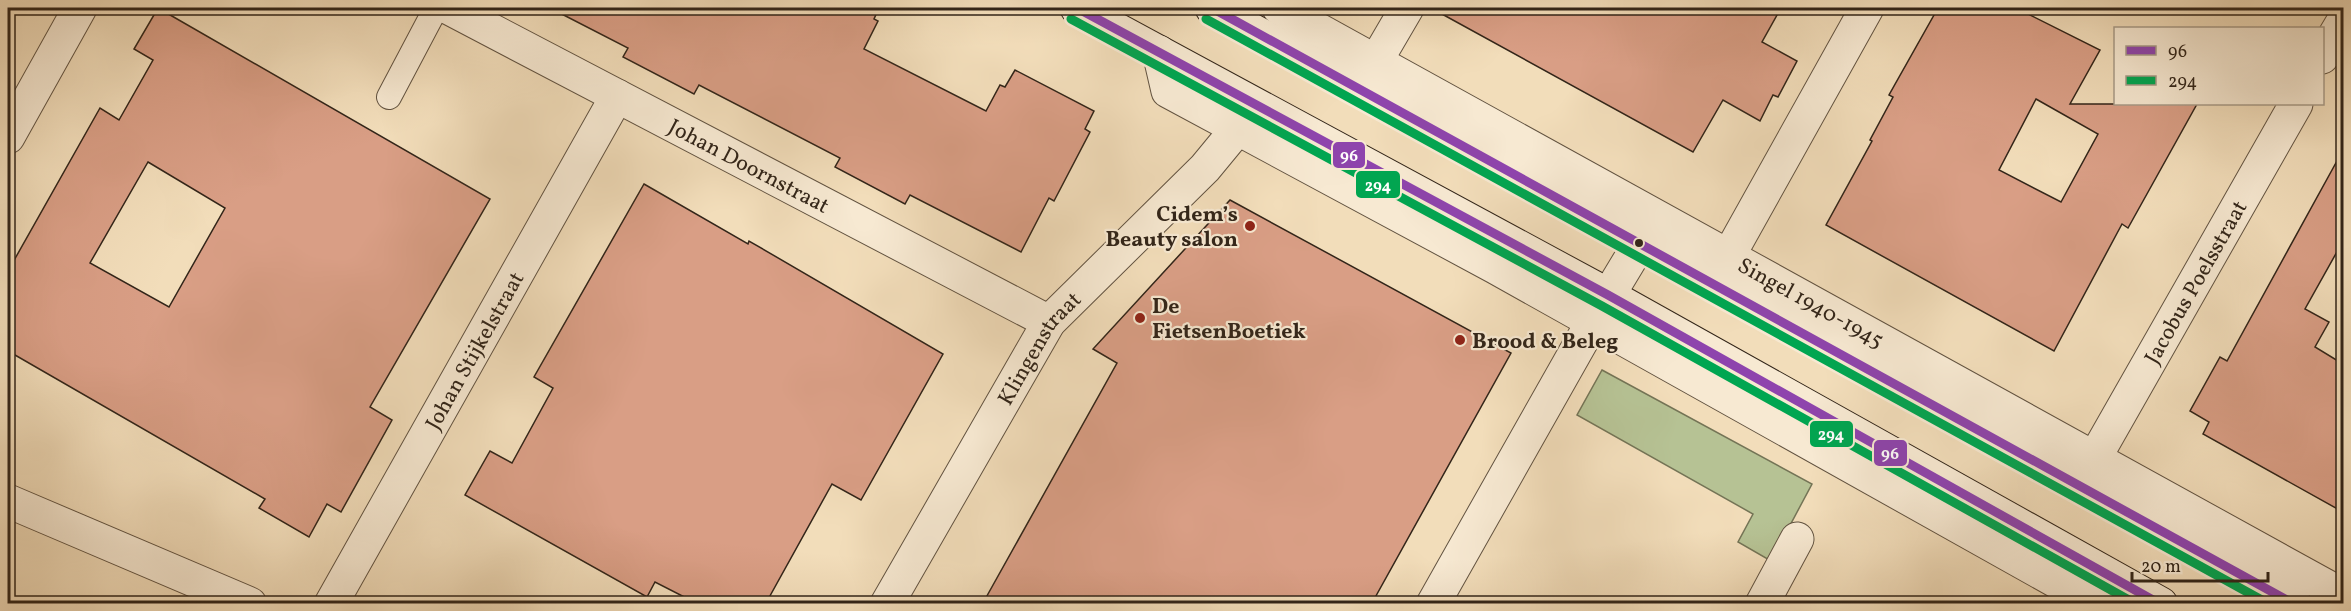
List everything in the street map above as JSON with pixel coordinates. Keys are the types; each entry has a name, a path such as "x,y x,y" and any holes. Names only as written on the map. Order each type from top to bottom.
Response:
{"street":[{"path":"8,137 80,8"},
{"name":"Johan Doornstraat","path":"449,8 1049,322"},
{"path":"1077,8 1159,52 1600,308 2097,603"},
{"name":"Singel 1940-1945","path":"1212,8 2295,603"},
{"name":"Singel 1940-1945","path":"1279,8 2343,596"},
{"path":"1376,61 1407,8"},
{"path":"1728,257 1867,8"},
{"path":"2324,53 2343,20"},
{"path":"1159,52 1168,91 1600,308 2161,603"},
{"name":"Johan Stijkelstraat","path":"331,603 617,96"},
{"name":"Jacobus Poelsstraat","path":"2094,459 2295,105"},
{"name":"Klingenstraat","path":"887,603 1049,322 1205,168 1238,128"},
{"path":"1433,603 1600,308 1640,243"},
{"path":"8,501 250,603"},
{"path":"1762,603 1797,539"}],"lane":[{"path":"389,97 436,8"}],"green space":[{"path":"1602,370 1812,484 1771,561 1738,542 1753,514 1577,415"}],"building":[{"path":"158,8 490,199 370,407 392,420 341,512 327,504 309,537 259,508 265,499 8,351 8,271 100,108 119,120 153,60 134,49","holes":["148,162 225,208 169,307 90,263"]},
{"path":"550,8 879,8 874,19 878,21 864,49 986,111 1000,85 1005,87 1015,70 1094,111 1085,129 1090,132 1054,201 1049,198 1021,252 910,195 905,204 835,167 840,158 699,85 694,94 623,57 628,48"},
{"path":"1431,8 1781,8 1762,42 1797,61 1778,97 1773,95 1760,121 1723,100 1693,152"},
{"path":"1938,8 2016,8 2100,50 2070,104 2196,105 2128,228 2122,224 2054,351 1826,225 1893,97 1889,95","holes":["2036,99 2098,134 2061,202 1999,170"]},
{"path":"2343,150 2343,241 2305,309 2329,322 2315,347 2343,364 2343,512 2203,434 2209,422 2190,411 2220,357 2227,361"},
{"path":"644,184 748,244 749,241 943,354 861,500 832,484 766,603 696,603 655,582 647,597 465,495 490,451 512,463 553,388 534,377"},
{"path":"1230,200 1511,353 1372,603 983,603 1117,363 1093,349"}],"transit line":[{"name":"96","path":"1077,8 1608,295 2160,604"},
{"name":"96","path":"1212,8 2294,604"},
{"name":"294","path":"1071,19 1602,306 2136,604"},
{"name":"294","path":"1206,19 2269,604"}],"place":[{"name":"Cidem’s Beauty salon","path":"1250,226"},
{"name":"De FietsenBoetiek","path":"1140,318"},
{"name":"Brood & Beleg","path":"1460,340"}]}
